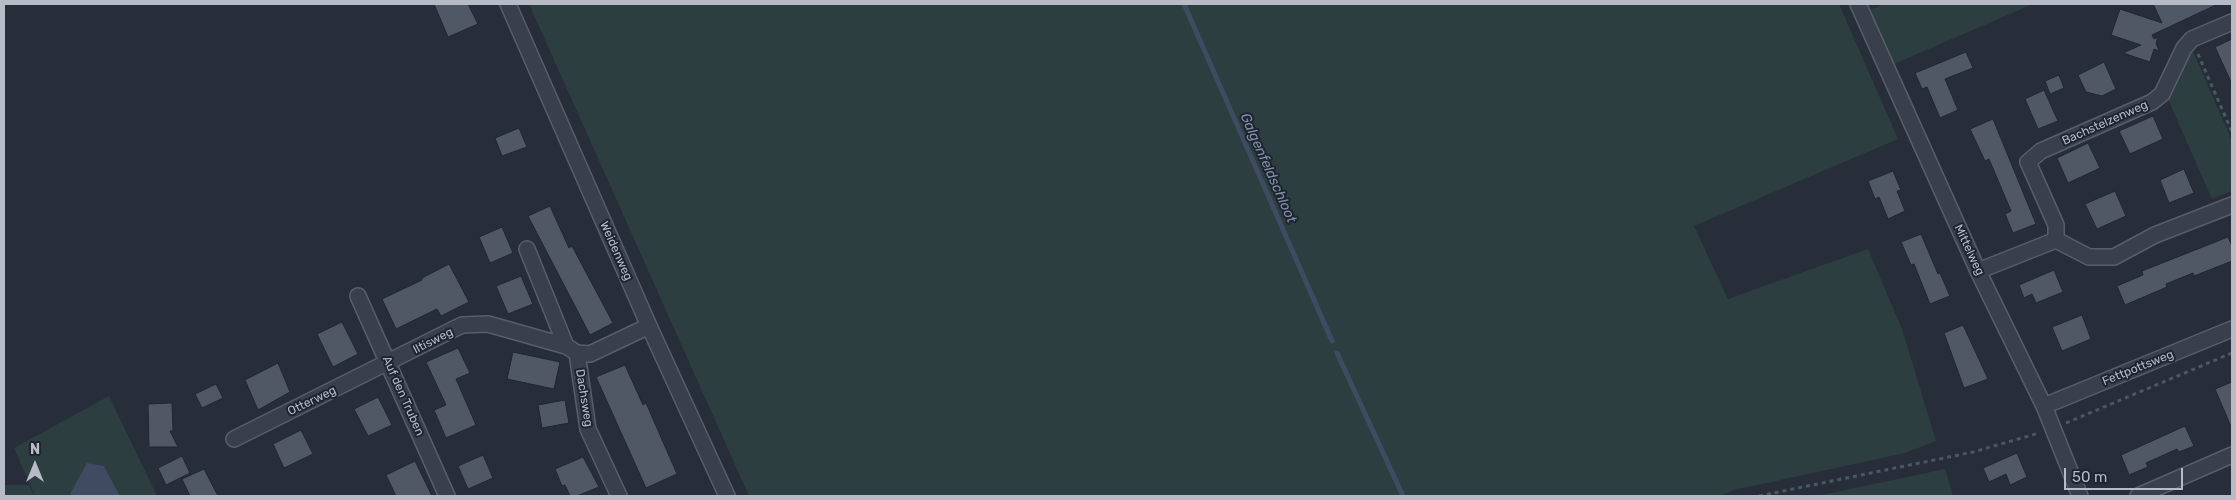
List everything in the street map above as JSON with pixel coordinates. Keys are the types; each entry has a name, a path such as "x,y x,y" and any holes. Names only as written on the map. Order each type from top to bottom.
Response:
{"street":[{"name":"Weidenweg","path":"508,4 727,496"},
{"name":"Mittelweg","path":"1858,4 1978,270 2044,406 2080,496"},
{"path":"2192,40 2232,22"},
{"name":"Bachstelzenweg","path":"2056,240 2056,225 2028,162 2041,151 2152,102 2162,94 2184,48 2192,40"},
{"path":"1978,270 2056,240 2089,257 2114,257 2155,236 2232,206"},
{"path":"527,249 572,350"},
{"name":"Auf den Truben","path":"358,296 447,496"},
{"name":"Iltisweg","path":"389,363 462,325 488,324 590,354 650,326"},
{"name":"Fettpottsweg","path":"2044,406 2232,329"},
{"name":"Dachsweg","path":"572,350 588,428 620,496"},
{"name":"Otterweg","path":"234,439 389,363"},
{"path":"2138,496 2232,455"}],"path":[{"path":"2192,40 2232,132"},
{"path":"1759,496 1972,452 2053,428 2232,353"}],"shaded area":[{"path":"529,4 1839,4 1898,139 1694,226 1728,299 1868,249 1902,329 1936,441 1905,453 1734,490 1720,496 749,496"},
{"path":"1884,4 2033,4 1894,64 1870,10"},
{"path":"2192,49 2232,141 2232,191 2212,199 2168,99"},
{"path":"109,396 157,496 120,496 104,466 70,494 72,496 35,496 14,448"},
{"path":"1945,469 1953,496 1817,496"},
{"path":"4,485 29,485 34,496 4,496"}],"water":[{"path":"87,463 104,466 120,496 72,496 70,494"}],"building":[{"path":"434,4 468,4 478,24 448,37"},
{"path":"2153,4 2218,4 2152,35 2154,39 2158,37 2156,43 2159,51 2154,49 2150,62 2123,53 2141,45 2111,35 2120,9 2162,23"},
{"path":"2232,39 2232,84 2215,47"},
{"path":"1966,52 1973,68 1945,79 1958,110 1940,118 1927,87 1922,89 1915,73"},
{"path":"2104,62 2116,89 2102,96 2086,92 2078,75"},
{"path":"2059,75 2064,88 2050,94 2045,81"},
{"path":"2044,90 2058,121 2038,129 2025,99"},
{"path":"2153,116 2163,139 2130,154 2119,131"},
{"path":"1993,119 2036,224 2013,233 2005,214 2011,211 1989,159 1985,161 1970,129"},
{"path":"519,128 527,147 502,156 495,138"},
{"path":"2088,143 2100,168 2068,183 2057,158"},
{"path":"2184,169 2194,193 2169,203 2160,180"},
{"path":"1893,171 1901,190 1897,191 1905,211 1888,219 1879,197 1875,199 1868,181"},
{"path":"2115,191 2126,216 2097,229 2085,204"},
{"path":"550,206 569,248 572,246 613,323 590,335 528,216"},
{"path":"502,227 513,253 490,263 479,237"},
{"path":"1921,234 1938,274 1940,273 1950,296 1930,304 1914,264 1911,265 1901,242"},
{"path":"2228,237 2232,246 2232,261 2194,276 2193,273 2166,284 2167,287 2125,305 2117,286 2143,275 2142,271"},
{"path":"449,264 469,302 441,316 437,309 396,329 382,299 422,280 422,278"},
{"path":"2054,270 2063,292 2036,303 2032,294 2024,298 2019,285"},
{"path":"521,276 533,304 508,314 496,286"},
{"path":"2082,315 2091,339 2062,351 2052,327"},
{"path":"342,322 358,354 333,367 317,334"},
{"path":"1963,325 1988,379 1964,388 1944,333"},
{"path":"458,348 470,373 456,379 476,425 446,438 434,410 446,405 426,362"},
{"path":"513,352 560,362 554,389 507,379"},
{"path":"278,363 290,392 258,410 245,380"},
{"path":"625,365 643,405 646,403 677,474 646,488 596,377"},
{"path":"2232,382 2232,429 2215,389"},
{"path":"216,384 223,398 202,408 195,394"},
{"path":"378,397 392,425 368,436 354,409"},
{"path":"565,400 569,423 542,428 538,405"},
{"path":"172,403 173,431 170,431 178,447 149,447 148,404"},
{"path":"2185,426 2194,446 2179,452 2177,449 2146,463 2148,467 2129,475 2121,455"},
{"path":"301,430 313,454 284,468 273,444"},
{"path":"2017,453 2027,477 2010,485 2006,474 1989,482 1983,468"},
{"path":"483,455 493,478 468,489 458,466"},
{"path":"182,456 190,473 166,485 158,468"},
{"path":"583,457 599,487 577,496 570,496 565,485 562,486 555,469"},
{"path":"415,461 432,496 396,496 386,475"},
{"path":"204,469 218,496 190,496 182,479"}],"waterway":[{"name":"Galgenfeldschloot","path":"1184,4 1332,341"},
{"name":"Galgenfeldschloot","path":"1337,353 1403,496"}]}
